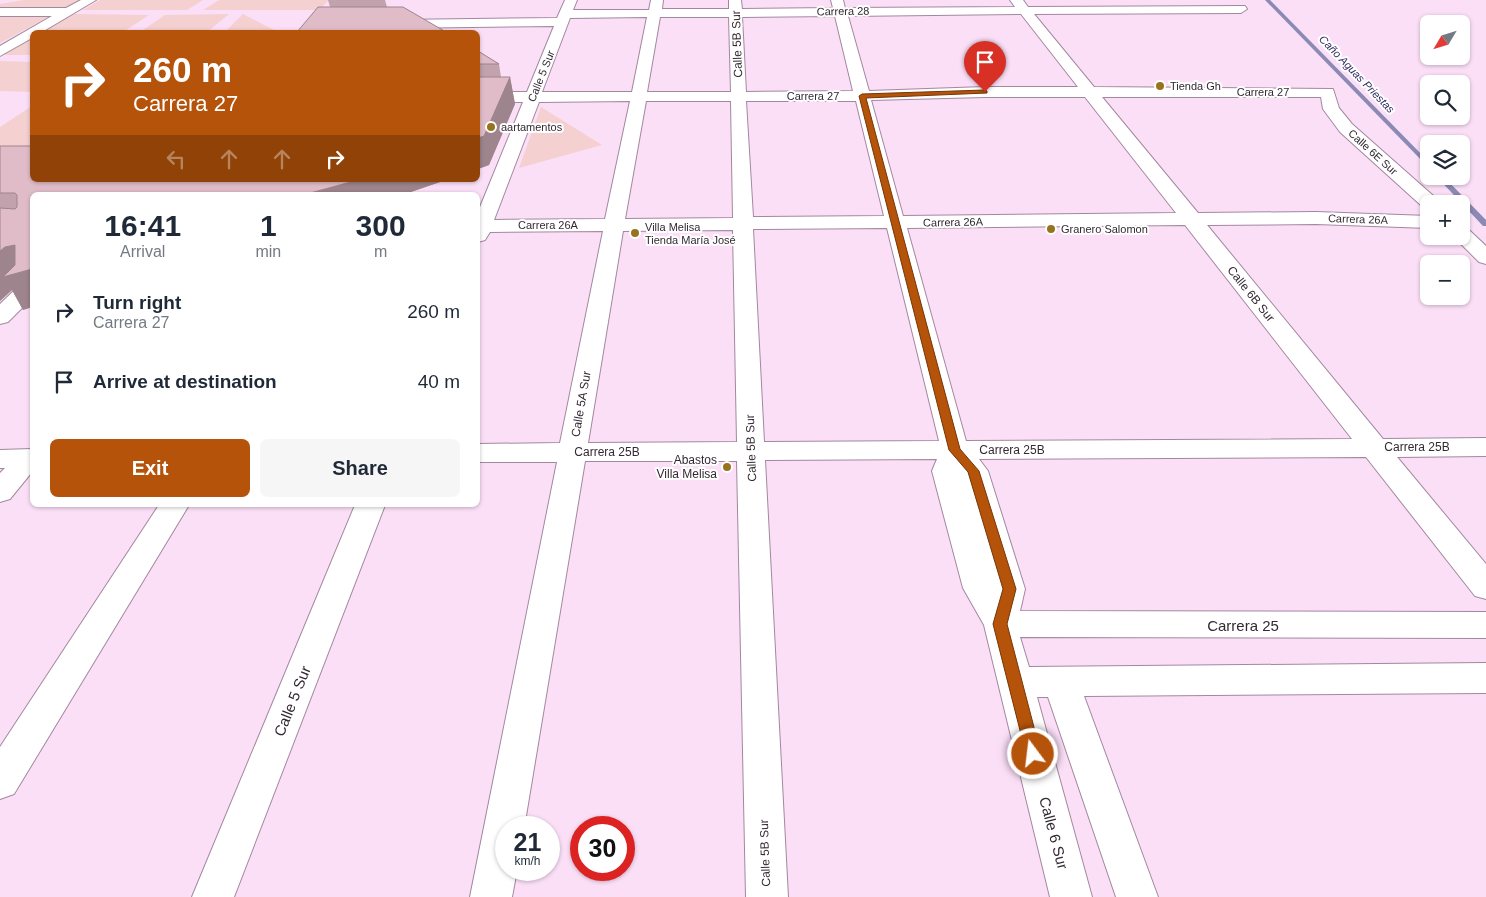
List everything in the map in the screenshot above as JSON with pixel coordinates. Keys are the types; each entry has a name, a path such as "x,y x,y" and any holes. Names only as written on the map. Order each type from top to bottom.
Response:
{"street":[{"path":"38,30 90,0"},
{"name":"Carrera 28","path":"380,24 657,6 1021,5 1241,9"},
{"name":"Calle 6B Sur","path":"1021,5 1486,587"},
{"name":"Calle 5A Sur","path":"490,897 614,225 657,6"},
{"name":"Calle 5B Sur","path":"736,6 767,897"},
{"path":"838,6 955,450"},
{"path":"0,12 68,12"},
{"name":"Calle 5 Sur","path":"480,227 566,12"},
{"path":"0,52 30,35"},
{"name":"Carrera 27","path":"480,97 862,96 985,92 1328,92"},
{"name":"Calle 6E Sur","path":"1328,92 1331,109 1346,128 1420,195"},
{"name":"Carrera 26A","path":"480,229 614,225 1191,218 1316,218 1420,222"},
{"path":"1470,242 1486,258"},
{"path":"0,317 30,288"},
{"name":"Carrera 25B","path":"480,452 1486,447"},
{"name":"Calle 6 Sur","path":"955,450 946,471 979,588 1000,624 1071,897"},
{"path":"0,459 30,458"},
{"path":"0,492 30,459"},
{"path":"0,781 173,507"},
{"name":"Calle 5 Sur","path":"213,897 369,507"},
{"name":"Carrera 25","path":"1000,624 1486,625"},
{"path":"1014,682 1486,678"},
{"path":"1061,682 1137,897"}],"shaded area":[{"path":"24,0 80,0 63,10 0,10 0,4"},
{"path":"100,0 203,0 187,10 83,10"},
{"path":"219,0 329,0 319,10 203,10"},
{"path":"73,14 149,15 126,30 45,30"},
{"path":"229,14 209,30 143,30 165,15"},
{"path":"243,14 274,30 227,30"},
{"path":"0,15 52,15 0,43"},
{"path":"30,39 30,55 2,55"},
{"path":"0,61 30,62 30,92 0,91"},
{"path":"30,107 30,161 0,161 0,127"},
{"path":"541,107 602,145 519,168"}],"building":[{"path":"318,7 403,7 443,30 299,30"},
{"path":"480,52 499,64 480,64"},
{"path":"480,77 510,77 484,136 480,137"},
{"path":"0,146 30,146 30,182 351,182 314,192 30,192 30,270 3,277 15,265 15,245 5,247 0,251 0,208 15,209 17,207 17,195 15,193 0,193"}],"waterway":[{"name":"Caño Aguas Priestas","path":"1267,0 1420,157"},
{"name":"Caño Aguas Priestas","path":"1448,185 1486,224"}],"place":[{"name":"Tienda Gh","path":"1160,86"},
{"name":"aartamentos","path":"491,127"},
{"name":"Granero Salomon","path":"1051,229"},
{"name":"Villa Melisa Tienda María José","path":"635,233"},
{"name":"Abastos Villa Melisa","path":"727,467"}],"route":[{"path":"985,92 862,96 955,450 974,471 1009,589 1000,624 1033,754"}]}
